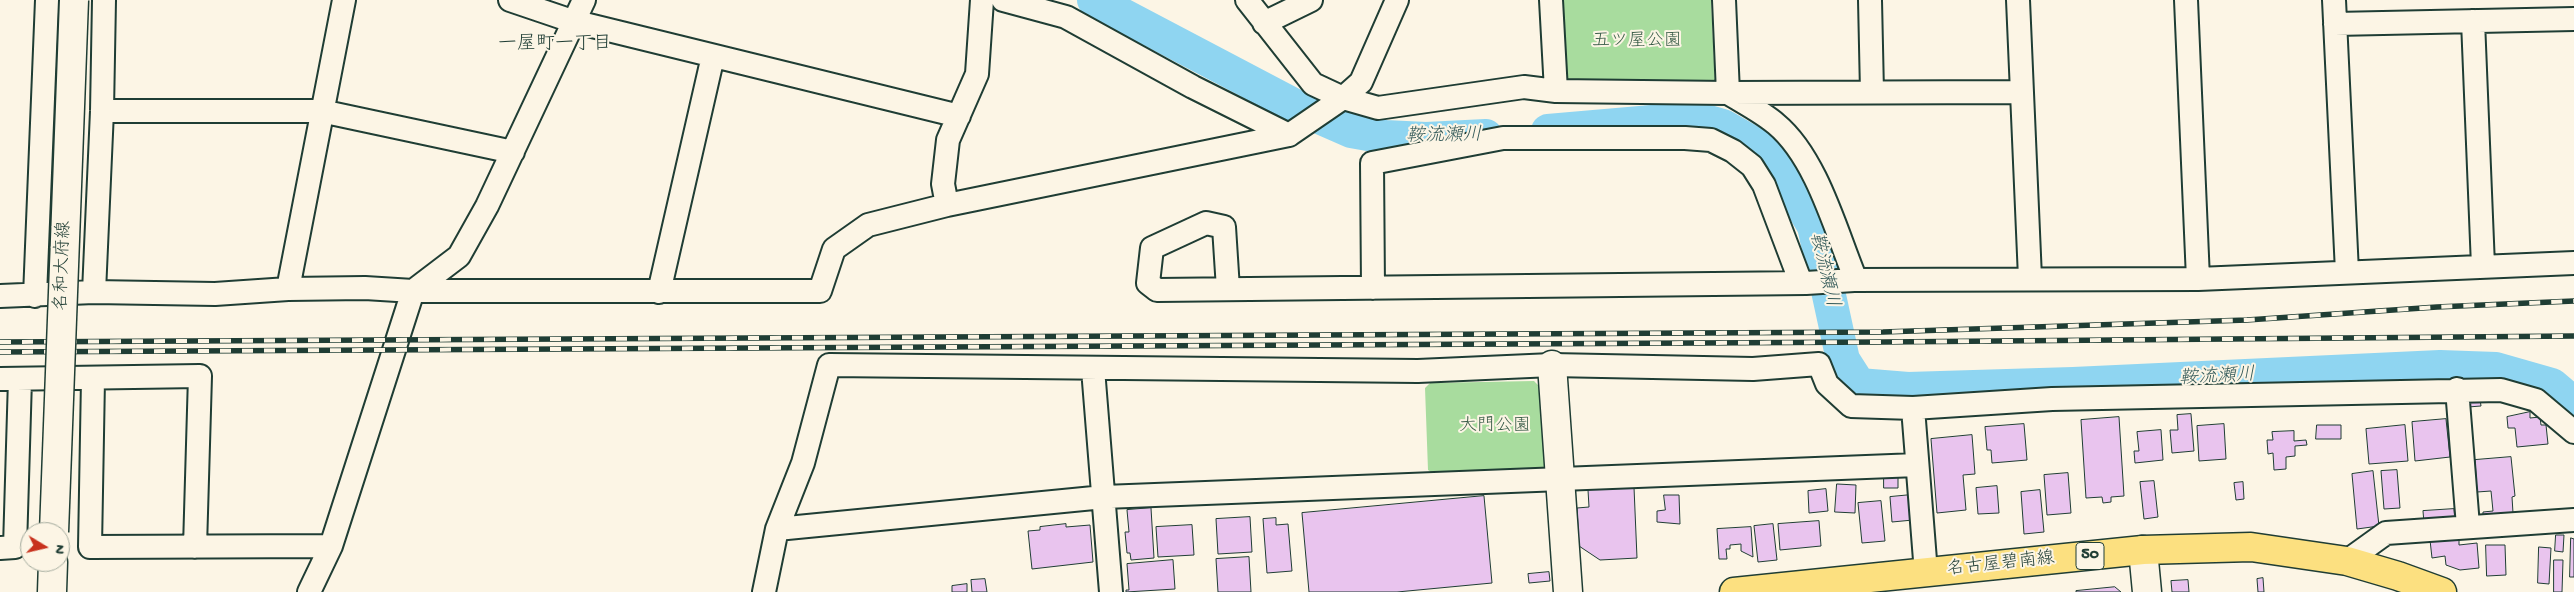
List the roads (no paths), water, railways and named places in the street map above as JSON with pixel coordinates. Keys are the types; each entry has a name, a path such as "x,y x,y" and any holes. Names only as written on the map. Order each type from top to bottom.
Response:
{"main road":[{"name":"名和大府線","path":"54,522 74,0"},
{"path":"1552,364 1568,592"},
{"name":"名古屋碧南線","path":"1734,592 2143,550 2251,547 2346,561 2398,576 2442,592"},
{"path":"2143,550 2148,592"},
{"path":"52,592 53,572"}],"street":[{"path":"35,296 47,0"},
{"path":"94,292 102,111 104,0"},
{"path":"288,289 344,0"},
{"path":"510,0 572,21 959,116"},
{"path":"309,592 331,546 413,291 458,256 487,206 572,21 584,0"},
{"path":"948,205 943,184 948,140 977,74 982,0"},
{"path":"1003,0 1066,17 1193,87 1292,134"},
{"path":"1247,0 1313,84 1343,99 1378,108 1524,87 1556,91 1728,93 2020,92"},
{"path":"1264,23 1310,0"},
{"path":"0,296 94,292 215,294 288,289 659,292 820,291 834,249 868,225 948,205 1292,134 1343,99 1361,82 1397,0"},
{"path":"1551,0 1556,91"},
{"path":"1724,0 1728,93"},
{"path":"1870,0 1872,92"},
{"path":"2018,0 2020,92 2030,278"},
{"path":"2186,0 2198,280"},
{"path":"2334,0 2347,272"},
{"path":"2335,24 2574,19"},
{"path":"2473,21 2483,266"},
{"path":"659,292 713,56"},
{"path":"1728,93 1777,125 1803,156 1818,186 1855,280"},
{"path":"102,111 321,111 513,152"},
{"path":"1374,288 1372,163 1469,143 1503,138 1530,137 1685,138 1711,140 1733,150 1752,166 1764,185 1804,283"},
{"path":"1228,289 1804,283 1855,280 2030,278 2198,280 2574,263"},
{"path":"764,592 777,529 803,463 829,365 1418,371 1552,364 1753,369 1819,364 1827,384 1851,406 1913,408 2052,399 2501,390 2536,400 2574,432"},
{"path":"1093,369 1111,592"},
{"path":"0,548 15,547 10,379 200,376 195,547"},
{"path":"93,379 90,547 331,546"},
{"path":"2457,390 2468,526"},
{"path":"1913,408 1926,573"},
{"path":"777,529 1104,497 1917,465"},
{"path":"2346,561 2386,533 2574,520"}],"waterway":[{"name":"鞍流瀬川","path":"1094,0 1303,110 1351,131 1385,137 1426,139 1486,136"},
{"name":"鞍流瀬川","path":"1548,131 1675,120 1709,122 1723,126 1770,153 1814,226 1843,360 1859,385 1908,389 2073,384 2440,367 2496,369 2552,385 2574,404"}],"railway":[{"path":"0,342 1883,332 2247,320 2437,307 2574,301"},
{"path":"0,352 1884,342 2574,336"}],"district":[{"name":"一屋町一丁目","path":"555,45"}],"park label":[{"name":"五ツ屋公園","path":"1637,42"},
{"name":"大門公園","path":"1495,427"}]}
